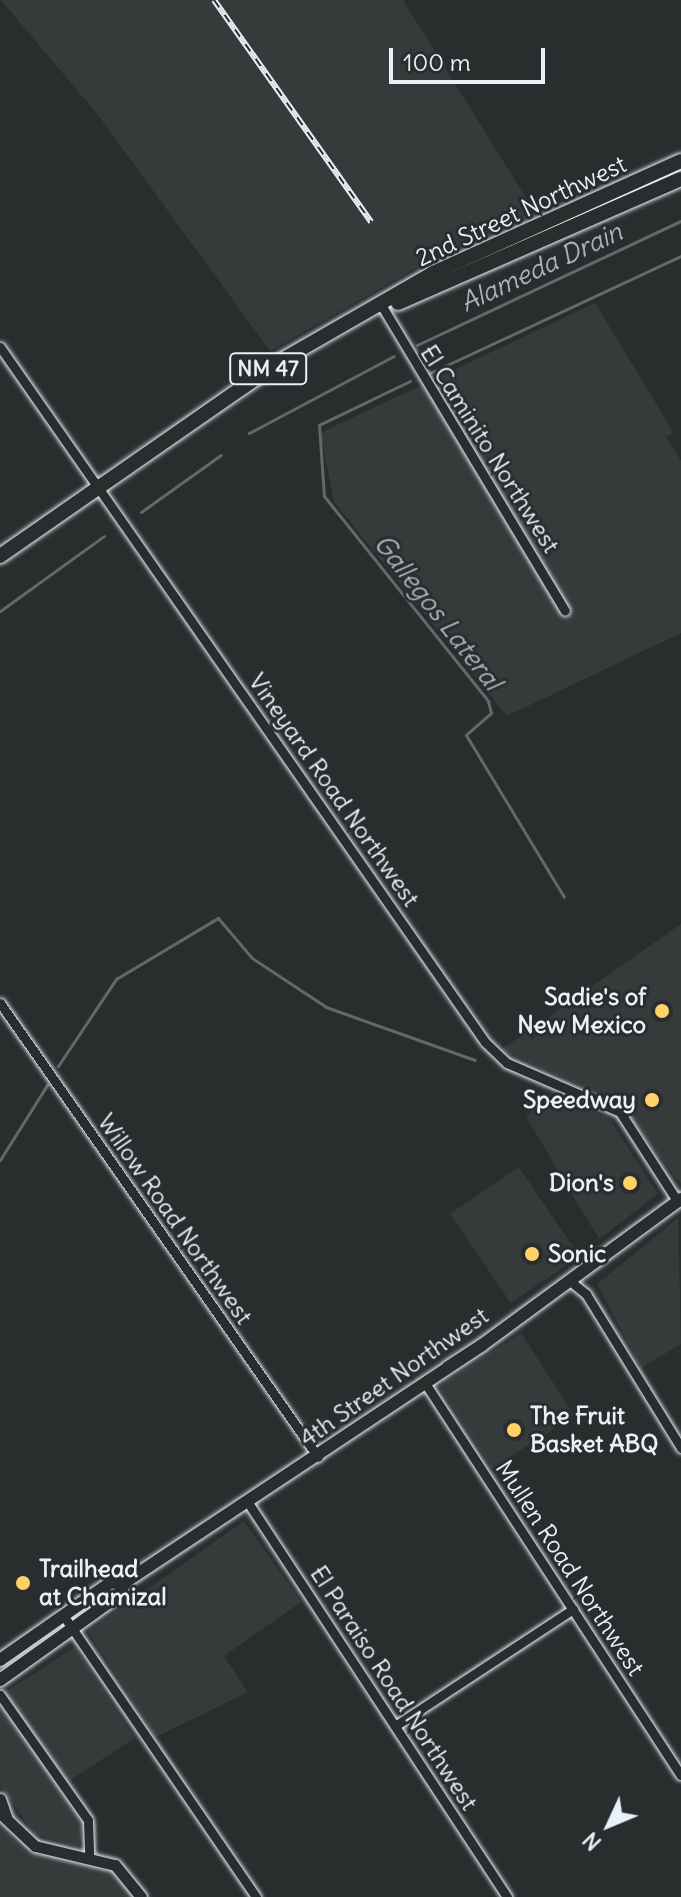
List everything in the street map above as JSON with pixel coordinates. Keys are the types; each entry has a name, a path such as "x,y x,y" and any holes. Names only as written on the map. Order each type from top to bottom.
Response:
{"main road":[{"name":"2nd Street Northwest","path":"383,308 433,273 681,161"},
{"name":"2nd Street Northwest","path":"0,556 282,360 383,308 681,179"},
{"name":"4th Street Northwest","path":"0,1681 73,1629 127,1581 318,1457 482,1345 679,1200"},
{"name":"4th Street Northwest","path":"0,1660 110,1583 127,1581"},
{"path":"0,1669 33,1637"}],"street":[{"name":"El Caminito Northwest","path":"383,308 565,611"},
{"name":"Vineyard Road Northwest","path":"0,347 485,1042 507,1063 620,1112 679,1200"},
{"name":"Willow Road Northwest","path":"0,1003 318,1457"},
{"path":"570,1281 586,1294 681,1448"},
{"name":"Mullen Road Northwest","path":"425,1383 681,1775"},
{"name":"El Paraiso Road Northwest","path":"247,1501 507,1897"},
{"path":"395,1726 573,1609"},
{"path":"63,1615 256,1897"},
{"path":"0,1695 88,1820 89,1857"},
{"path":"0,1799 4,1817 35,1846 89,1857 120,1869 141,1897"}],"shaded area":[{"path":"1,0 403,0 536,214 412,270 270,351 98,115"},
{"path":"595,303 674,433 666,437 681,461 681,633 507,716 334,502 320,433"},
{"path":"681,924 681,1184 616,1101 501,1050"},
{"path":"546,1093 609,1118 658,1194 599,1239 526,1117"},
{"path":"519,1167 579,1257 511,1303 450,1213"},
{"path":"678,1218 681,1344 641,1368 597,1284"},
{"path":"521,1333 574,1415 492,1469 439,1386"},
{"path":"244,1521 301,1602 224,1656 248,1692 156,1737 88,1631"},
{"path":"75,1647 134,1738 64,1784 5,1693"},
{"path":"0,1703 84,1824 78,1847 35,1834 0,1786"},
{"path":"0,1826 26,1852 115,1873 134,1897 0,1897"}],"waterway":[{"name":"Alameda Drain","path":"417,345 681,221"},
{"name":"Gallegos Lateral","path":"430,373 681,256"},
{"name":"Alameda Drain","path":"249,433 394,356"},
{"name":"Gallegos Lateral","path":"410,381 319,425 324,496 488,701 491,713 466,735 564,897"},
{"name":"Alameda Drain","path":"141,512 221,455"},
{"name":"Alameda Drain","path":"0,611 104,536"},
{"path":"58,1066 116,979 218,918 252,958 326,1007 475,1060"},
{"path":"0,1160 47,1085"}],"railway":[{"path":"214,0 371,222"}],"place":[{"name":"Sadie's of New Mexico","path":"662,1011"},
{"name":"Speedway","path":"652,1100"},
{"name":"Dion's","path":"630,1183"},
{"name":"Sonic","path":"532,1254"},
{"name":"The Fruit Basket ABQ","path":"514,1430"},
{"name":"Trailhead at Chamizal","path":"23,1583"}]}
